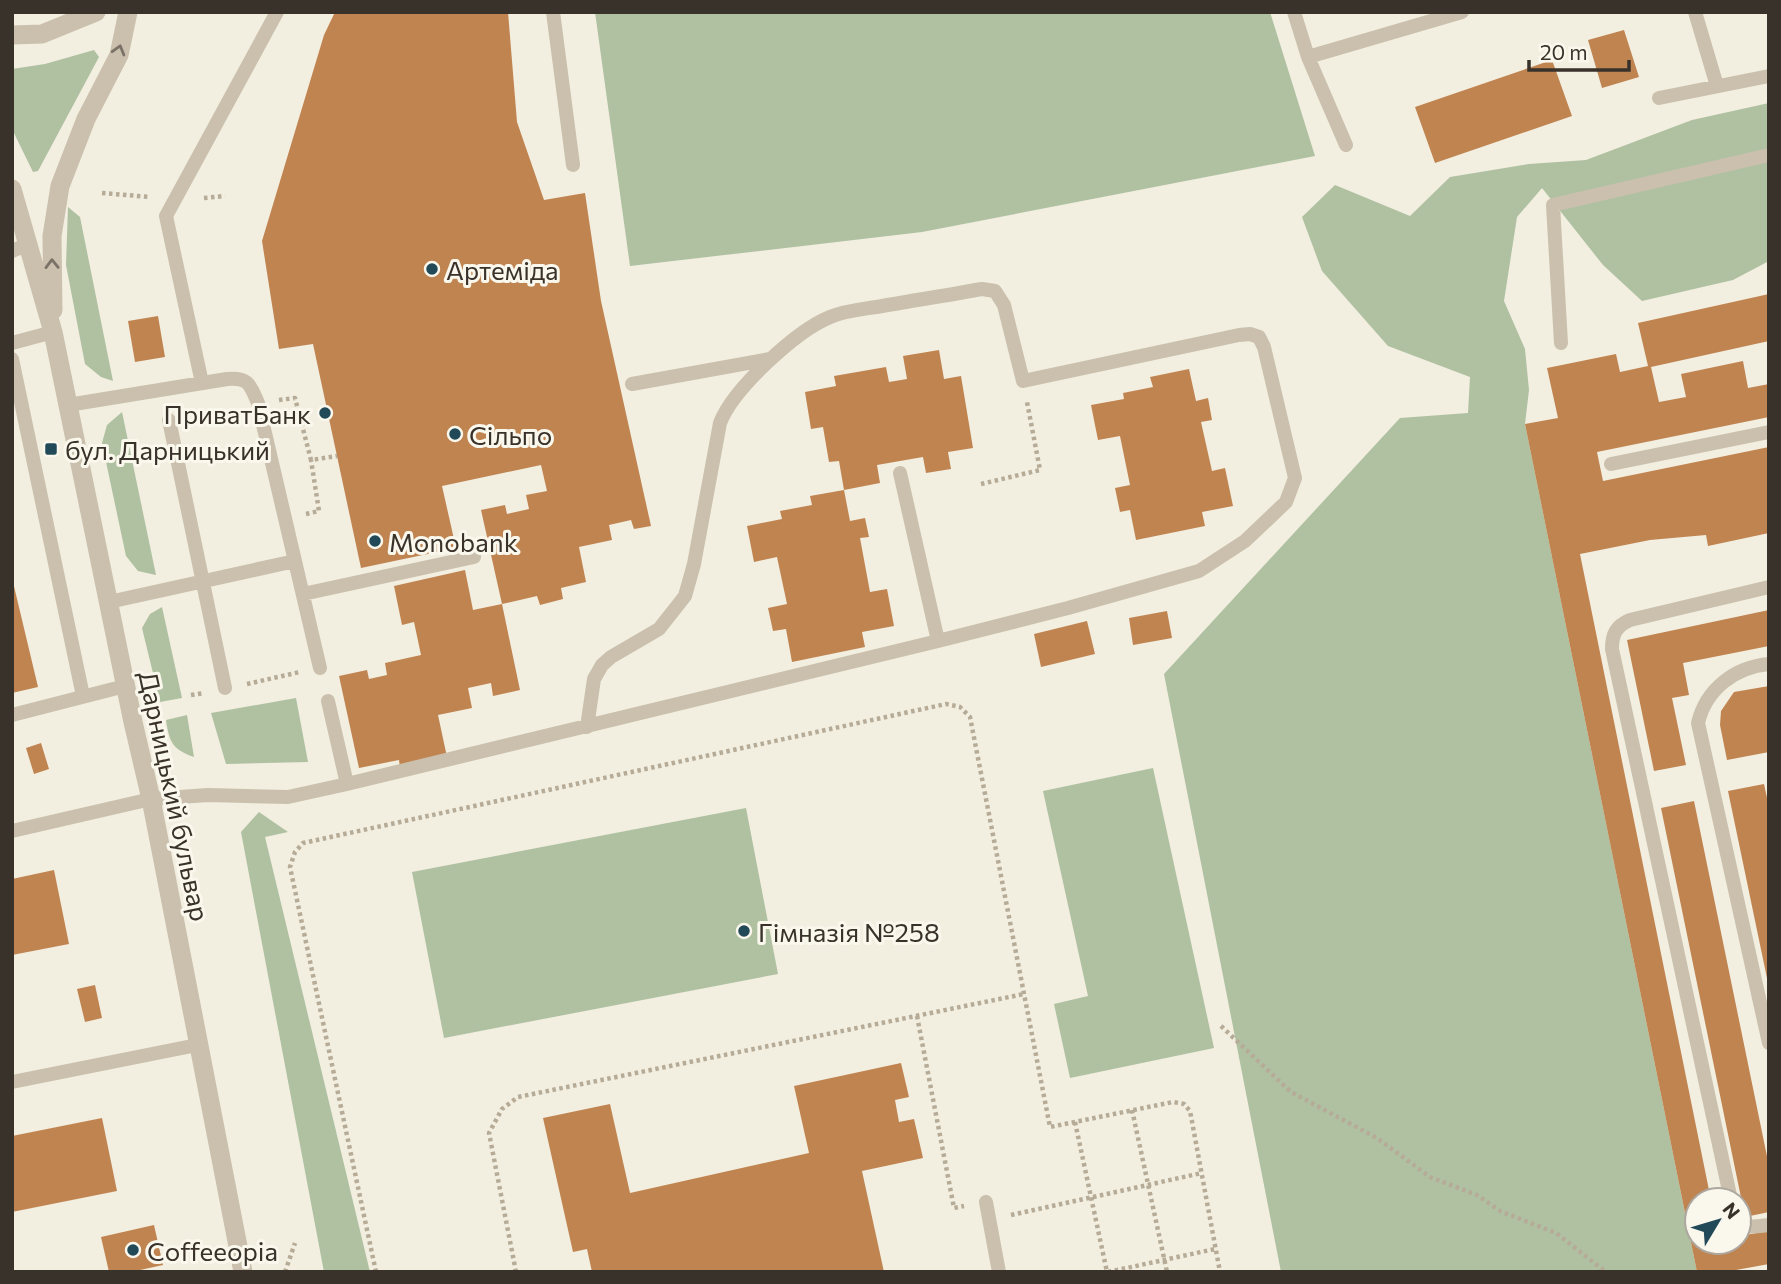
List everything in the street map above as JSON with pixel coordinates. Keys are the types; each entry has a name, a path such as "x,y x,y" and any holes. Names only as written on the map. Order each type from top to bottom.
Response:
{"street":[{"path":"12,35 42,34 96,12"},
{"name":"Дарницький бульвар","path":"53,332 52,236 60,186 86,118 119,55 128,12"},
{"name":"Дарницький бульвар","path":"12,189 19,248 53,332 125,686 152,799 197,1045 243,1272"}],"lane":[{"path":"202,383 166,216 277,12"},
{"path":"554,12 573,164"},
{"path":"1294,12 1308,57 1346,145"},
{"path":"1308,57 1462,12"},
{"path":"1695,12 1717,86"},
{"path":"1659,98 1769,76"},
{"path":"1561,343 1553,205 1769,155"},
{"path":"12,831 152,799 208,795 288,797 587,727 938,641 1199,571 1245,541 1286,502 1295,478 1264,347 1259,337 1239,335 1023,381 1004,305 995,291 982,289 832,316 820,321 770,359 732,400 720,423 694,564 685,596 659,629 602,665 594,679 587,727"},
{"path":"12,343 53,332"},
{"path":"12,359 83,696"},
{"path":"632,384 770,359"},
{"path":"68,405 238,378 249,383 258,403 320,668"},
{"path":"169,420 225,688"},
{"path":"1611,464 1769,432"},
{"path":"900,472 938,641"},
{"path":"303,594 474,557"},
{"path":"108,602 295,561"},
{"path":"1728,1186 1612,639 1621,624 1630,620 1769,587"},
{"path":"1769,664 1757,665 1732,675 1701,707 1698,723 1769,1042"},
{"path":"12,715 125,686"},
{"path":"328,701 347,784"},
{"path":"12,1082 197,1045"},
{"path":"986,1202 999,1272"}],"path":[{"path":"102,193 176,199"},
{"path":"981,484 1040,470 1023,381"},
{"path":"295,398 319,511"},
{"path":"310,460 337,456"},
{"path":"191,695 320,668"},
{"path":"376,1272 290,867 295,852 303,843 946,704 960,707 970,716 1050,1127 1173,1102 1184,1104 1190,1111 1220,1272"},
{"path":"516,1272 489,1133 502,1109 518,1097 1024,994"},
{"path":"917,1016 954,1208 986,1202"},
{"path":"1222,1026 1291,1092 1377,1138 1430,1177 1476,1195 1500,1211 1556,1233 1606,1272"},
{"path":"1132,1110 1167,1272"},
{"path":"1075,1122 1107,1272 1215,1249"},
{"path":"989,1219 1202,1173"},
{"path":"285,1272 295,1243"}],"green space":[{"path":"595,12 1270,12 1315,156 922,232 630,266"},
{"path":"94,50 99,57 38,171 33,172 12,129 12,69 45,64"},
{"path":"1769,103 1769,261 1733,280 1642,301 1603,265 1542,188 1517,217 1504,301 1525,349 1529,390 1525,424 1683,1203 1683,1256 1694,1256 1697,1272 1281,1272 1164,674 1400,418 1468,413 1470,377 1388,346 1322,271 1302,217 1335,185 1410,216 1450,177 1529,164 1586,160 1692,120"},
{"path":"68,207 80,217 113,381 101,377 85,364 66,265"},
{"path":"122,412 156,575 138,571 126,556 102,443 107,425"},
{"path":"162,607 182,698 160,702 142,628 150,614"},
{"path":"296,698 308,762 226,764 211,713"},
{"path":"187,715 194,757 173,744 167,728 166,720"},
{"path":"1153,768 1214,1048 1070,1078 1054,1004 1088,996 1043,791"},
{"path":"746,808 778,974 444,1038 412,872"},
{"path":"259,812 288,832 265,837 370,1272 324,1272 241,832"}],"building":[{"path":"335,12 508,12 517,122 544,200 585,193 601,301 651,526 634,529 631,520 609,525 612,540 579,547 586,582 561,588 563,599 540,605 537,596 502,604 481,510 505,505 507,514 529,509 526,495 547,491 541,465 442,486 456,548 361,568 313,344 279,349 262,241 324,35"},
{"path":"1624,30 1639,77 1602,88 1588,40"},
{"path":"1552,60 1572,116 1435,163 1415,107"},
{"path":"1769,294 1769,341 1651,367 1659,402 1686,397 1681,374 1743,361 1748,388 1769,384 1769,417 1597,452 1603,481 1769,447 1769,533 1708,546 1706,535 1650,540 1580,554 1708,1186 1683,1186 1683,1203 1525,424 1558,418 1547,368 1616,354 1620,372 1648,366 1638,323"},
{"path":"158,316 165,357 135,362 128,321"},
{"path":"939,350 944,379 961,376 973,448 948,452 951,469 926,473 923,457 877,465 880,483 844,490 839,461 829,462 823,427 811,429 805,392 836,386 834,376 886,367 889,382 907,379 903,356"},
{"path":"1189,369 1196,401 1208,398 1212,420 1201,422 1212,471 1225,468 1233,506 1202,512 1205,526 1136,540 1130,510 1120,512 1115,488 1130,485 1120,436 1098,440 1091,405 1124,399 1123,393 1153,387 1150,377"},
{"path":"844,490 850,521 865,518 869,537 860,538 870,592 887,589 894,626 862,632 865,647 792,662 786,629 773,631 768,608 787,604 777,557 754,562 747,526 782,519 780,511 812,505 810,496"},
{"path":"465,570 473,610 502,604 520,690 493,696 491,683 468,688 472,708 438,715 447,757 400,768 399,760 359,768 339,676 367,670 369,679 387,675 385,663 421,655 414,622 402,625 394,586"},
{"path":"12,583 38,687 12,693"},
{"path":"1769,610 1769,646 1683,663 1689,695 1672,698 1686,765 1654,771 1627,640"},
{"path":"1167,611 1172,638 1133,645 1129,618"},
{"path":"1087,621 1095,654 1041,667 1034,634"},
{"path":"1769,686 1769,752 1727,760 1720,725 1721,711 1734,692"},
{"path":"41,743 49,769 34,774 26,748"},
{"path":"1764,784 1769,807 1768,983 1728,791"},
{"path":"1694,801 1769,1166 1769,1212 1753,1215 1753,1186 1739,1186 1661,808"},
{"path":"54,870 69,944 12,955 12,879"},
{"path":"95,985 102,1018 85,1022 77,989"},
{"path":"901,1063 909,1097 895,1100 899,1122 914,1119 923,1158 862,1171 884,1272 592,1272 587,1249 573,1252 543,1118 610,1104 630,1193 809,1153 794,1086"},
{"path":"102,1118 117,1191 12,1212 12,1136"},
{"path":"154,1225 163,1265 131,1272 109,1272 101,1237"},
{"path":"1769,1231 1769,1264 1725,1272 1697,1272 1694,1256 1753,1256 1753,1234"}],"place":[{"name":"Артеміда","path":"432,269"},
{"name":"ПриватБанк","path":"325,413"},
{"name":"Сільпо","path":"455,434"},
{"name":"бул. Дарницький","path":"51,449"},
{"name":"Monobank","path":"375,541"},
{"name":"Гімназія №258","path":"744,931"},
{"name":"Coffeeopia","path":"133,1250"}]}
